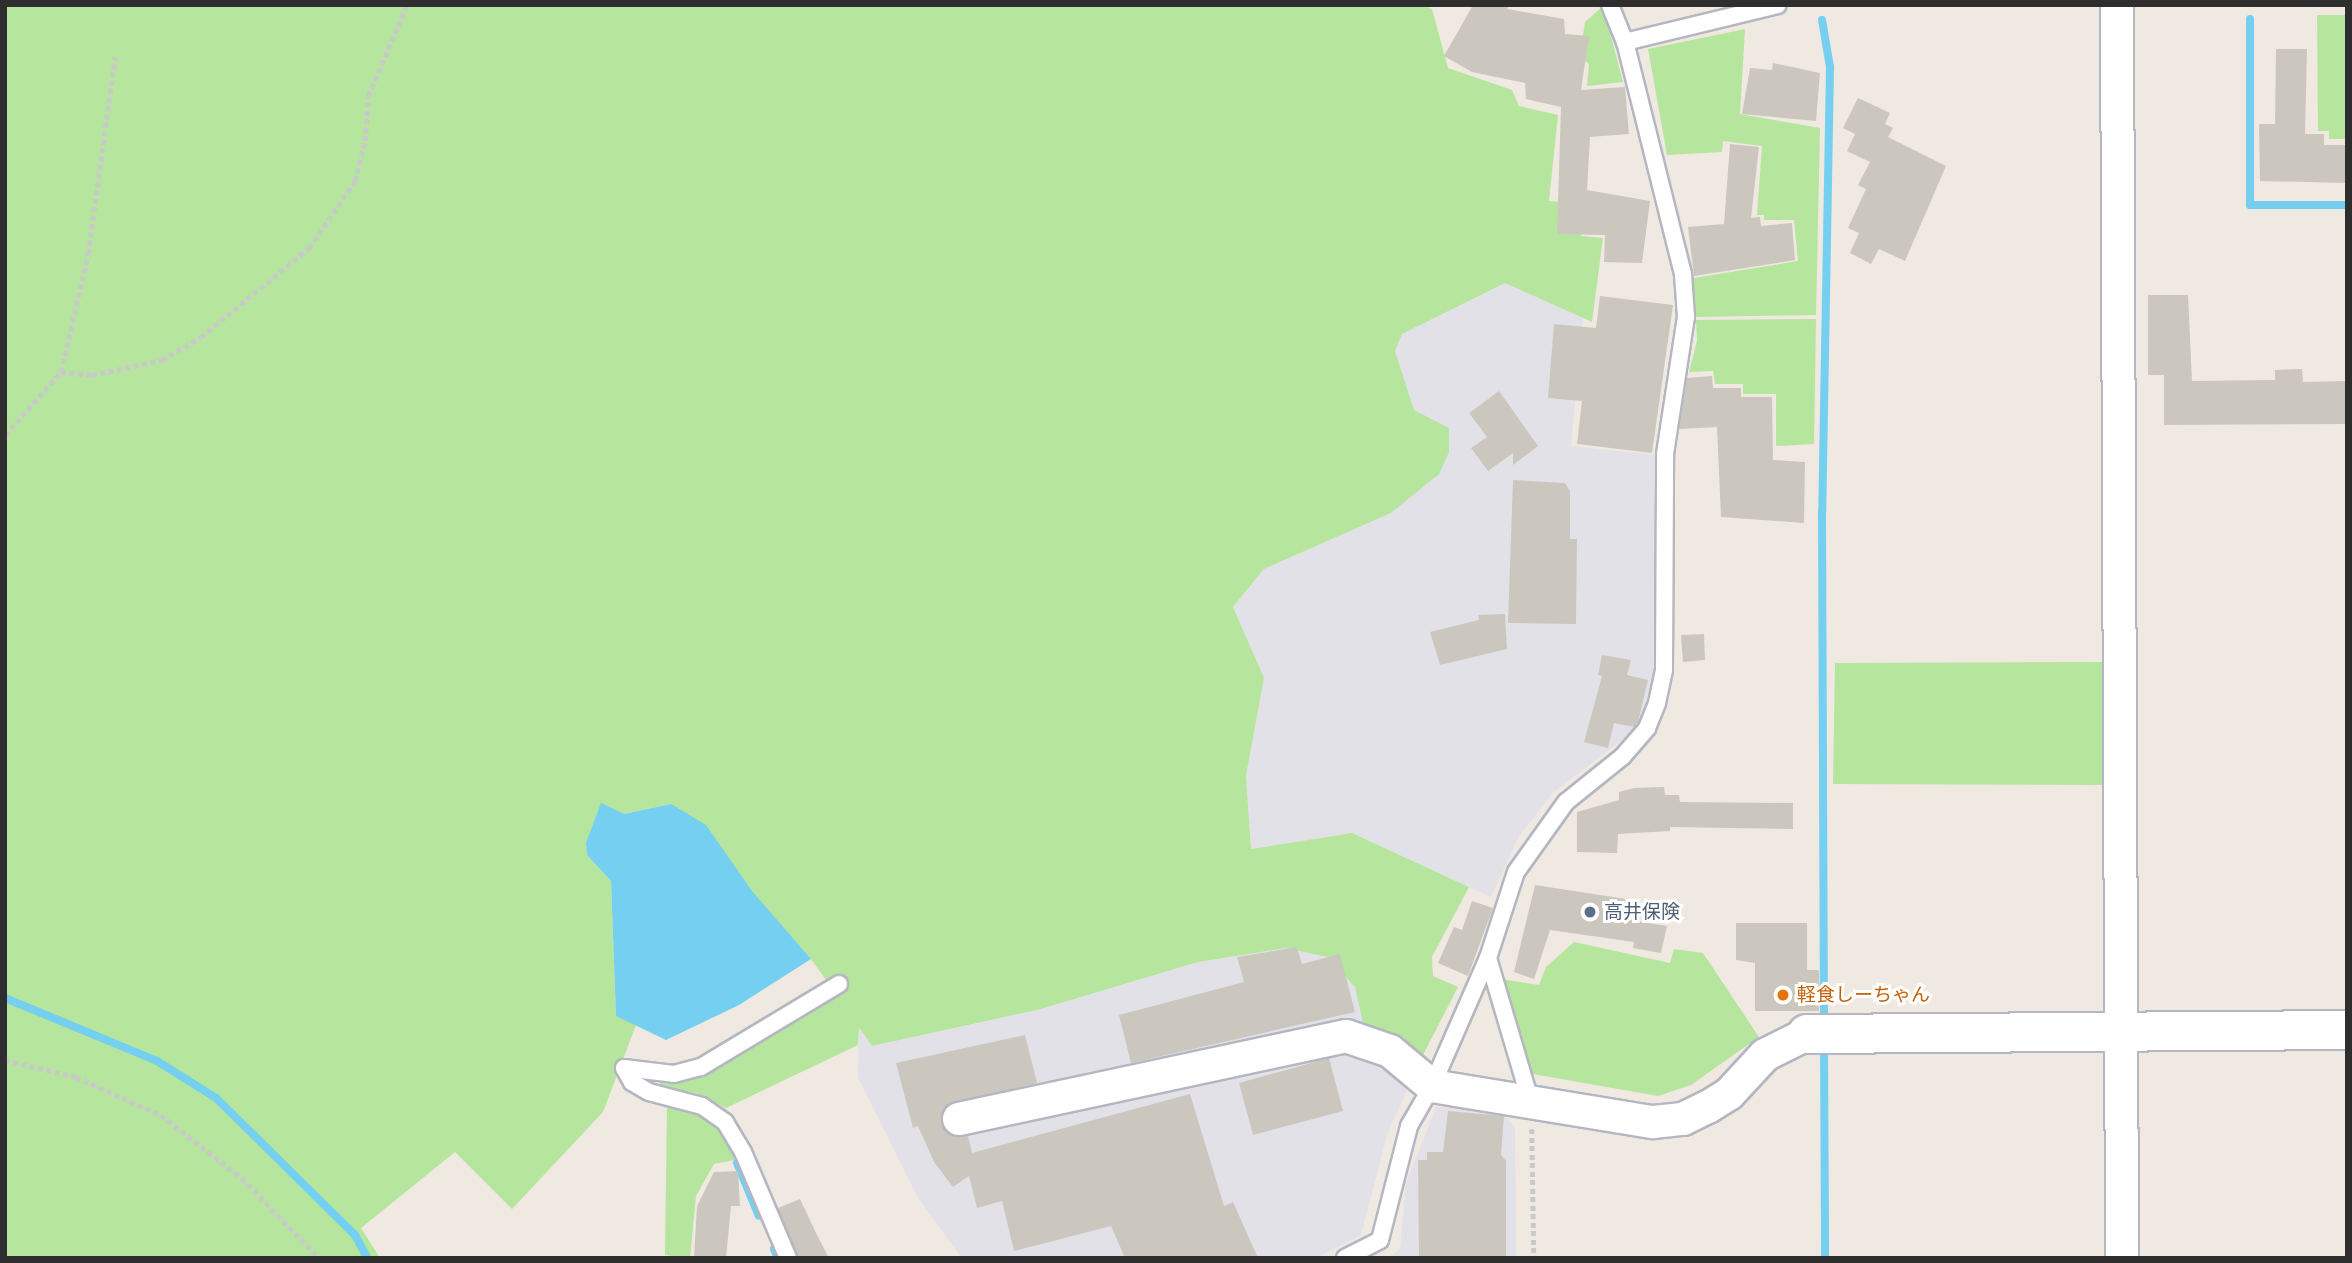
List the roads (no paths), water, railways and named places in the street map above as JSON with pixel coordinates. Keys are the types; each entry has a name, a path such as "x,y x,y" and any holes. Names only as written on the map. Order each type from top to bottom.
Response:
{"street":[{"path":"2117,5 2122,1258"},
{"path":"959,1119 1346,1036 1390,1051 1432,1086 1532,1105 1653,1122 1683,1118 1729,1094 1765,1055 1824,1034 2347,1030"}],"lane":[{"path":"1345,1258 1380,1240 1409,1126 1432,1086 1488,958 1517,872 1566,803 1623,756 1647,728 1664,670 1665,454 1686,317 1683,274 1625,42 1610,5"},
{"path":"1625,42 1778,5"},
{"path":"1488,958 1532,1105"},
{"path":"788,1258 743,1152 725,1122 702,1106 649,1093 632,1082 624,1068 674,1074 701,1067 839,984"}],"water":[{"path":"601,803 624,814 671,804 706,825 752,891 811,959 739,1005 666,1040 616,1016 611,881 587,855 586,843"}],"waterway":[{"path":"2250,19 2250,205 2347,205"},
{"path":"1822,20 1830,67 1822,512 1824,1024"},
{"path":"5,998 157,1061 216,1098 355,1235 367,1258"},
{"path":"1824,1044 1825,1258"},
{"path":"737,1163 759,1216"},
{"path":"774,1249 778,1258"}],"place":[{"name":"高井保険","path":"1590,912"},
{"name":"軽食しーちゃん","path":"1783,995"}]}
